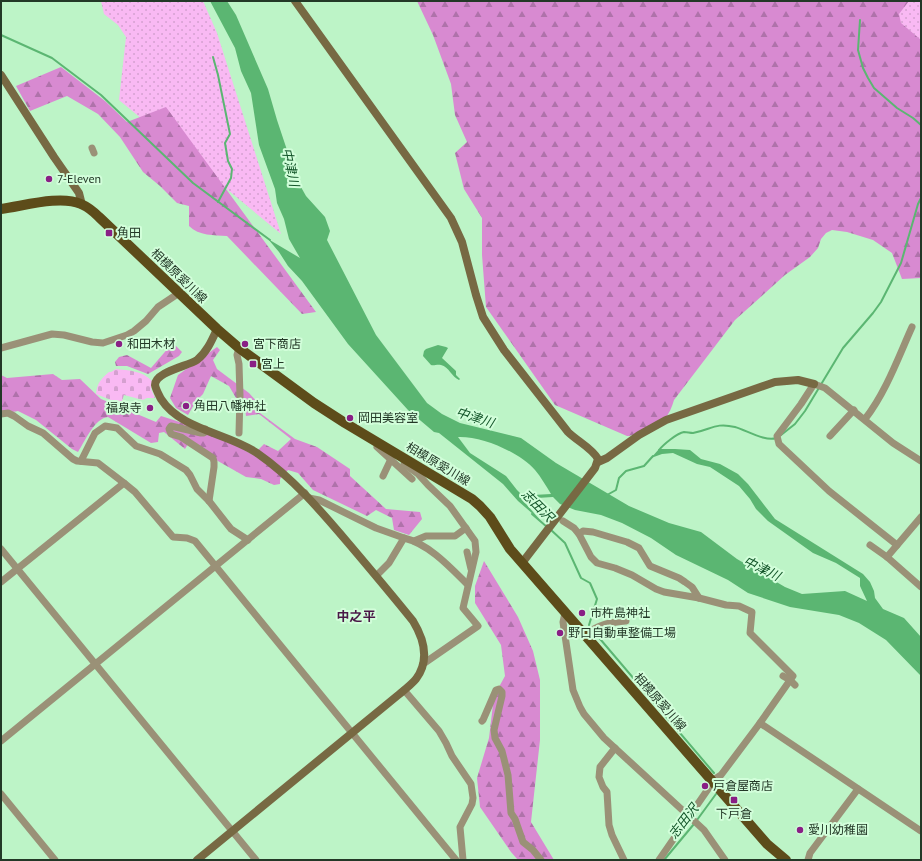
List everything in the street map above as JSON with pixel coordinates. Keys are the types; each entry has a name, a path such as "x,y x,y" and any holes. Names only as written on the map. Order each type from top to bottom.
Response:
{"main road":[{"name":"相模原愛川線","path":"1,209 60,200 82,205 99,217 217,330 239,348 314,403 472,499 490,517 505,543 524,559 584,636 767,844 786,860"}],"street":[{"path":"295,1 450,218 462,242 483,317 493,335 568,432 576,440 593,451 598,459 597,465"},
{"path":"1,75 79,193 82,205"},
{"path":"1,348 52,334 64,335 92,342 102,342 127,335 146,321 158,307 179,293"},
{"path":"865,419 874,408 912,327"},
{"path":"197,860 415,680 422,668 424,645 420,631 413,621 307,495 258,454 236,442 182,419 171,411 159,395 155,385 157,379 162,375 197,360 208,347 217,330"},
{"path":"239,348 237,355 239,364 240,396 239,433"},
{"path":"524,559 597,465 639,435 666,420 775,382 798,380 825,388 893,443 921,461"},
{"path":"814,384 801,404 779,431 777,436 779,444 829,491 897,545"},
{"path":"834,435 854,410"},
{"path":"1,414 8,413 28,426 43,433 73,459 98,463 135,492 173,537 192,539 456,860"},
{"path":"81,461 95,433 105,426 117,428 136,446 160,454 186,470 198,489 210,501 231,528 248,540"},
{"path":"205,429 204,433 201,434 171,426 169,431 171,434 181,437 213,458 214,467 210,501"},
{"path":"376,441 375,445 412,479"},
{"path":"383,476 392,459"},
{"path":"405,459 404,464 418,474 450,506 472,536 476,546 463,608 478,628 423,664"},
{"path":"1,582 124,483"},
{"path":"307,495 376,528 414,541 443,559 468,584"},
{"path":"1,741 215,566 307,495"},
{"path":"887,557 921,517"},
{"path":"564,521 574,528 579,534 588,553 597,563 615,568 664,592 699,598 726,605 739,606 752,612 750,633 793,676 793,683 760,723 721,775 715,779 691,818 659,860"},
{"path":"414,541 426,536 455,536 466,528"},
{"path":"579,534 583,531 593,532 627,542 640,548 650,566 686,582 692,587 699,598"},
{"path":"376,576 389,563 404,538"},
{"path":"870,546 887,557 921,587"},
{"path":"1,549 256,860"},
{"path":"466,552 471,570"},
{"path":"565,613 563,622 565,642 573,690 584,714 604,738 699,825 725,860"},
{"path":"584,636 593,628 598,626 626,622"},
{"path":"782,676 793,683"},
{"path":"482,721 496,690 499,689 502,692 502,696 494,735 502,751 508,775 511,800 510,809 523,842 533,850 540,860"},
{"path":"404,690 439,731 452,756 472,784 472,804 460,827 463,860"},
{"path":"760,723 921,830"},
{"path":"615,748 600,767 599,777 607,792 609,825 612,835 624,860"},
{"path":"808,860 810,853 858,789"},
{"path":"1,794 53,857 44,860"}],"green space":[{"path":"101,1 203,1 217,33 281,234 119,100 126,37 118,25 104,14"},
{"path":"417,1 909,1 899,14 901,23 921,40 921,278 902,279 892,253 873,240 847,232 832,230 826,233 821,239 818,248 810,257 785,275 735,320 674,400 669,413 664,420 652,428 641,433 627,436 555,405 486,307 482,255 482,218 464,189 455,153 467,142 455,115 451,84 433,35"},
{"path":"901,1 921,1 921,43 887,18"},
{"path":"61,67 105,101 127,122 166,107 316,312 302,314 227,236 197,232 189,226 189,206 177,203 143,172 120,137 98,114 67,96 30,111 16,86"},
{"path":"174,344 182,352 179,356 148,374 127,366 116,366 115,362 119,357 127,355 151,368 170,346"},
{"path":"217,347 220,350 213,360 217,369 249,393 260,405 260,413 295,439 317,447 350,469 350,476 386,509 420,512 422,519 409,535 394,530 392,518 376,510 367,516 313,490 298,473 288,470 280,479 280,484 274,485 261,479 246,477 188,444 185,449 164,432 159,433 158,442 151,443 108,417 103,418 87,436 78,452 72,449 36,420 18,411 1,414 1,375 7,378 53,374 62,380 80,379 101,399 156,422 161,416 197,428 253,455 264,444 278,451 291,439 259,414 246,416 244,398 236,398 229,386 211,376 203,394 196,401 188,415 176,408 170,398 178,375"},
{"path":"116,369 144,375 152,381 151,389 155,398 147,398 143,400 124,395 121,404 96,394 98,384 102,379 109,372"},
{"path":"484,561 518,617 533,651 540,680 540,740 531,822 554,860 518,860 480,807 477,778 489,738 494,696 505,676 501,645 475,603 475,586"}],"water":[{"name":"中津川","path":"210,1 227,1 236,15 268,89 297,180 306,196 325,217 330,231 327,240 376,335 427,403 442,414 460,423 521,438 556,463 629,506 669,523 701,532 737,559 785,587 802,594 845,591 867,601 860,586 860,578 836,563 813,553 768,521 756,509 739,486 710,467 697,464 673,453 662,454 651,458 659,449 690,450 701,459 720,464 738,474 748,484 775,519 863,574 870,582 875,598 883,609 904,618 921,637 921,676 886,640 859,623 839,615 790,607 748,593 728,580 676,555 651,538 622,523 601,515 575,510 560,504 553,497 537,498 519,496 541,521 518,501 503,484 439,433 434,432 408,410 348,344 302,281 288,266 268,239 300,258 289,239 284,219 277,203 275,189 259,145 251,93 241,71 235,48","holes":["458,437 468,437 500,446 520,457 535,470 551,494 521,494 506,476 470,453"]},
{"path":"438,345 448,348 442,358 456,371 456,375 460,379 459,380 454,377 444,366 431,365 423,356 426,349"}],"waterway":[{"path":"860,20 858,50 863,68 868,78 874,88 897,108 921,125"},
{"path":"1,35 52,58 101,95 193,183 270,240"},
{"path":"213,57 230,134 225,143 228,161 232,169 231,178 218,202"},
{"path":"781,435 795,424 805,411 843,348 881,302 901,263 921,198"},
{"path":"659,450 681,433 699,432 723,425 735,427 767,438 776,438"},
{"path":"607,495 616,490 619,478 626,471 644,466 653,456"},
{"name":"志田沢","path":"532,514 547,527"},
{"name":"志田沢","path":"550,529 565,543 581,578 590,583 597,599 589,625"},
{"name":"志田沢","path":"595,633 714,773"},
{"name":"志田沢","path":"697,820 716,794"},
{"name":"志田沢","path":"664,860 694,824"}],"place":[{"name":"7-Eleven","path":"49,179"},
{"name":"角田","path":"109,233"},
{"name":"和田木材","path":"119,344"},
{"name":"宮下商店","path":"245,344"},
{"name":"宮上","path":"253,364"},
{"name":"角田八幡神社","path":"186,406"},
{"name":"福泉寺","path":"150,408"},
{"name":"岡田美容室","path":"350,418"},
{"name":"市杵島神社","path":"582,613"},
{"name":"野口自動車整備工場","path":"560,633"},
{"name":"戸倉屋商店","path":"705,786"},
{"name":"下戸倉","path":"734,800"},
{"name":"愛川幼稚園","path":"800,830"}],"district":[{"name":"中之平","path":"356,616"}]}
